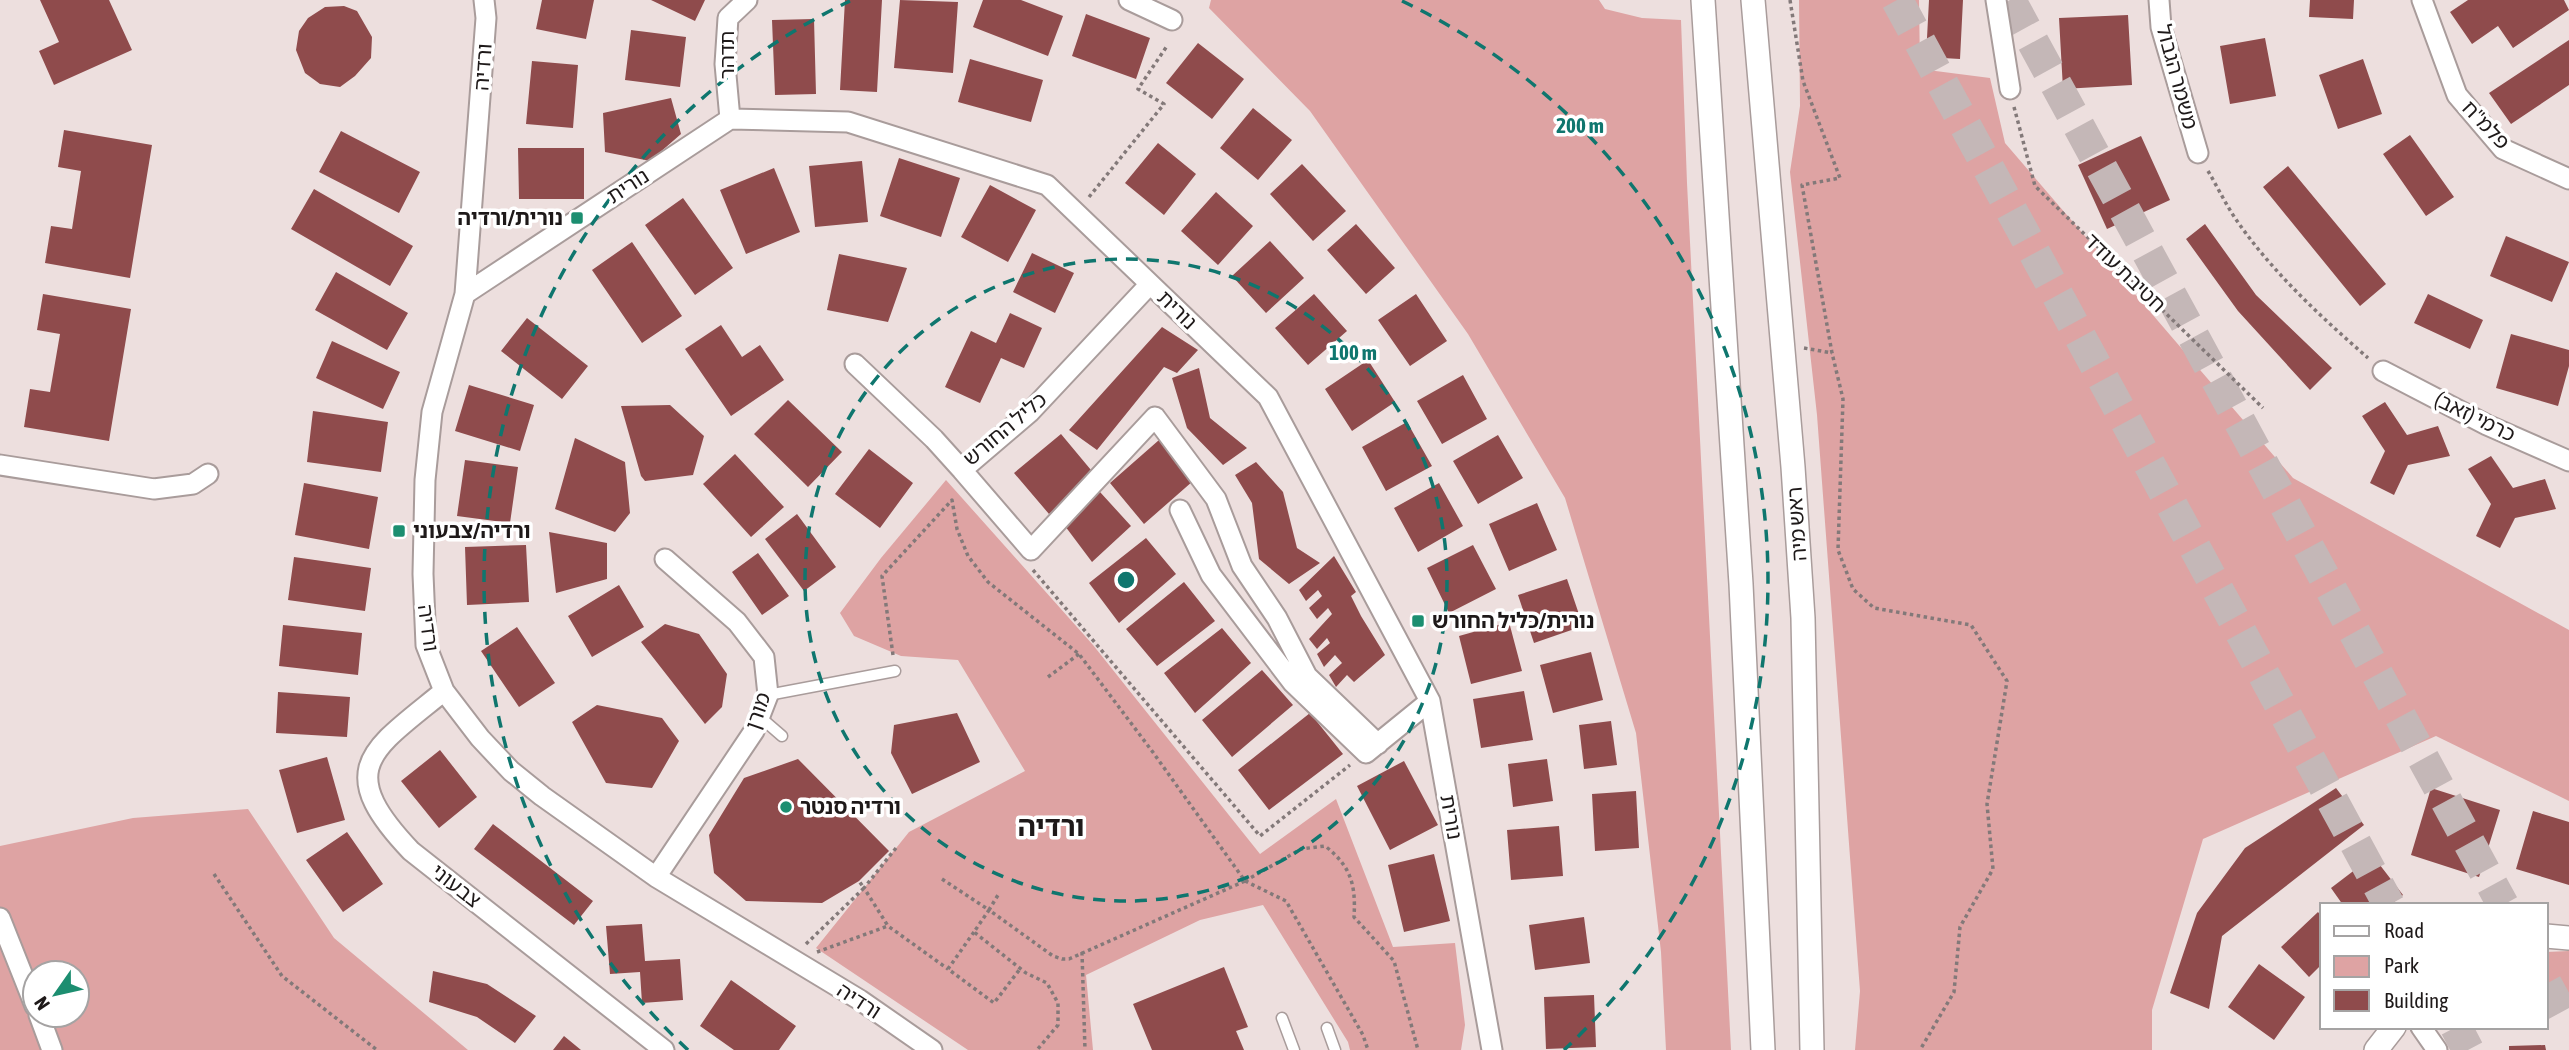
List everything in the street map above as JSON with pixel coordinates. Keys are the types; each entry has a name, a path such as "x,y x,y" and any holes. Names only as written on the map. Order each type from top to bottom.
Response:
{"street":[{"name":"ורדיה","path":"484,0 486,18 465,293 432,412 425,481 422,574 426,645 444,691 480,738 512,771 656,877 860,1000 932,1050"},
{"name":"תדהר","path":"730,119 725,64 728,18 747,0"},
{"path":"1129,0 1171,20"},
{"path":"1703,0 1741,584 1763,1050"},
{"name":"ראש מיה","path":"1753,0 1793,467 1803,618 1812,1050"},
{"path":"1996,0 2010,89"},
{"name":"משמר הגבול","path":"2160,0 2161,27 2198,153"},
{"name":"פלמ\"ח","path":"2422,0 2457,95 2504,149 2569,179"},
{"name":"נורית","path":"465,293 730,119 848,122 1047,185 1268,397 1430,701 1492,1050"},
{"name":"כליל החורש","path":"855,365 934,439 962,470 1030,412 1150,284"},
{"name":"כרמי (זאב)","path":"2383,371 2487,425 2569,461"},
{"path":"962,470 1031,550 1155,417 1216,499 1242,566 1277,618 1307,676 1372,748"},
{"path":"0,465 154,489 193,484 208,474"},
{"path":"1180,510 1211,575 1293,683 1372,748"},
{"name":"מורן","path":"656,877 754,731 768,695 764,657 737,622 666,559"},
{"name":"צבעוני","path":"444,691 385,739 375,754 367,770 368,788 378,810 391,830 411,851 664,1050"},
{"path":"1372,748 1430,701"},
{"path":"0,918 21,971"},
{"path":"2548,936 2569,938"},
{"path":"44,1029 52,1050"},
{"path":"2376,1050 2392,1029"},
{"path":"2422,1029 2437,1050"}],"lane":[{"path":"768,695 895,671"},
{"path":"759,716 782,736"},
{"path":"1282,1018 1294,1050"},
{"path":"1328,1028 1335,1050"}],"path":[{"path":"1790,0 1803,81 1840,178 1802,185 1832,353 1843,398 1838,551 1853,589 1874,608 1971,625 2007,681 1987,804 1993,869 1960,927 1954,992 1920,1050"},
{"path":"1076,213 1164,104 1138,89 1167,46"},
{"name":"חטיבת עודד","path":"2017,121 2035,186 2263,408"},
{"path":"2198,153 2235,218 2281,276 2383,371"},
{"path":"895,671 882,576 952,500 957,529 968,556 988,582 1079,654 1245,881 1286,901 1363,1035 1368,1050"},
{"path":"1029,566 1260,836 1372,748"},
{"path":"1048,677 1079,654"},
{"path":"942,879 1023,932 1054,956 1069,959 1245,881 1300,849 1325,846 1342,859 1356,892 1354,918 1394,961 1418,1050"},
{"path":"792,959 864,888 897,848"},
{"path":"214,874 282,976 377,1050"},
{"path":"859,881 888,926 994,1003 1020,968"},
{"path":"948,969 998,895"},
{"path":"792,959 888,926"},
{"path":"974,932 1020,968 1047,983 1058,1003 1058,1025 1037,1050"},
{"path":"1082,952 1085,1050"}],"green space":[{"path":"1211,0 1599,0 1605,9 1642,18 1681,20 1731,1050 1666,1050 1661,952 1636,733 1565,498 1468,334 1310,111 1209,8"},
{"path":"1799,0 1919,0 1920,69 1990,78 2005,143 2293,478 2569,630 2569,801 2436,736 2203,839 2152,1010 2152,1050 1855,1050 1860,991 1817,415 1790,172 1800,106"},
{"path":"946,480 1093,645 1260,854 1336,799 1393,947 1455,943 1465,1025 1461,1050 1350,1050 1348,1042 1263,905 1200,920 1086,975 1093,1050 968,1050 816,948 909,832 1025,771 958,660 901,656 854,636 840,613 881,558"},
{"path":"248,809 334,938 468,1050 0,1050 0,846 133,818"},
{"path":"2569,951 2569,996 2548,998 2548,952"}],"building":[{"path":"40,0 109,0 132,50 54,85 39,51 59,42"},
{"path":"542,0 594,0 586,39 536,29"},
{"path":"651,0 705,0 695,21"},
{"path":"845,0 882,0 877,92 840,90"},
{"path":"900,0 958,2 953,73 894,68"},
{"path":"983,0 1021,0 1063,16 1048,56 973,27"},
{"path":"1929,0 1963,0 1960,59 1926,57"},
{"path":"2310,0 2354,0 2353,19 2309,17"},
{"path":"2468,0 2564,0 2569,10 2513,48 2498,26 2472,44 2450,12"},
{"path":"344,6 357,11 372,37 371,58 355,76 340,87 320,84 305,73 296,50 299,31 308,18 325,7"},
{"path":"1086,14 1150,38 1136,79 1072,56"},
{"path":"2128,15 2132,85 2063,89 2059,18"},
{"path":"814,19 816,94 775,95 772,20"},
{"path":"631,30 686,37 680,87 625,80"},
{"path":"2265,38 2276,96 2230,104 2220,46"},
{"path":"2569,40 2569,85 2511,124 2489,93"},
{"path":"1198,43 1244,79 1212,119 1166,83"},
{"path":"970,59 1043,80 1031,122 958,102"},
{"path":"2363,59 2382,114 2338,129 2319,75"},
{"path":"532,61 578,65 573,128 526,124"},
{"path":"671,98 681,134 650,161 605,152 603,113"},
{"path":"1253,108 1292,140 1258,180 1220,148"},
{"path":"64,130 152,145 130,278 45,263 51,226 72,229 81,171 58,167"},
{"path":"341,131 420,172 399,213 319,172"},
{"path":"2410,135 2454,197 2426,216 2383,154"},
{"path":"2141,136 2170,200 2107,229 2078,165"},
{"path":"1158,143 1196,174 1164,215 1125,183"},
{"path":"518,148 584,148 584,199 519,199"},
{"path":"899,158 960,178 941,237 880,216"},
{"path":"862,161 868,222 815,227 809,166"},
{"path":"1302,164 1346,211 1313,241 1270,194"},
{"path":"2288,166 2386,284 2360,306 2263,187"},
{"path":"774,168 800,232 746,254 720,190"},
{"path":"990,185 1036,210 1008,262 961,237"},
{"path":"314,189 413,246 390,286 291,229"},
{"path":"1216,192 1253,226 1218,265 1181,231"},
{"path":"683,198 733,268 695,295 645,225"},
{"path":"1356,224 1395,268 1366,294 1327,250"},
{"path":"2205,224 2256,295 2332,368 2310,390 2238,311 2186,239"},
{"path":"2506,236 2569,262 2552,302 2490,276"},
{"path":"1270,241 1304,278 1266,313 1232,276"},
{"path":"632,242 682,316 642,343 592,270"},
{"path":"1032,253 1074,273 1055,313 1013,292"},
{"path":"839,254 907,268 888,322 827,310"},
{"path":"336,272 408,313 387,350 315,310"},
{"path":"43,294 131,309 109,441 24,427 30,389 50,392 60,334 37,330"},
{"path":"1314,294 1347,331 1308,365 1275,328"},
{"path":"1416,294 1447,341 1410,366 1378,320"},
{"path":"2428,294 2483,320 2470,349 2414,323"},
{"path":"1010,313 1042,328 1024,368 1001,358 980,403 945,387 971,331 996,343"},
{"path":"527,318 588,366 562,399 501,351"},
{"path":"721,325 742,357 760,345 784,380 731,416 685,349"},
{"path":"1162,327 1198,350 1177,373 1164,367 1097,450 1069,430"},
{"path":"2511,334 2569,350 2569,366 2558,406 2496,388"},
{"path":"332,341 400,372 383,409 316,378"},
{"path":"1368,360 1395,402 1352,431 1325,389"},
{"path":"1199,368 1210,418 1247,448 1223,465 1187,428 1172,378"},
{"path":"1463,375 1487,419 1442,444 1417,401"},
{"path":"469,385 534,405 520,451 455,431"},
{"path":"788,400 842,452 808,487 754,434"},
{"path":"2385,402 2407,435 2438,426 2450,456 2408,465 2394,495 2370,483 2385,451 2362,416"},
{"path":"670,405 704,436 693,475 645,481 641,476 621,406"},
{"path":"313,411 388,422 381,472 307,462"},
{"path":"1407,422 1432,466 1386,491 1362,447"},
{"path":"1061,434 1096,476 1049,514 1014,473"},
{"path":"1498,435 1523,478 1478,504 1453,461"},
{"path":"575,438 625,462 630,513 615,532 555,509"},
{"path":"1159,440 1193,481 1144,524 1110,483"},
{"path":"869,449 913,483 880,528 835,494"},
{"path":"735,454 784,507 751,537 703,484"},
{"path":"2491,456 2513,488 2545,479 2556,509 2515,518 2500,548 2476,536 2491,504 2468,469"},
{"path":"465,460 518,467 510,523 457,516"},
{"path":"1256,462 1283,492 1297,548 1320,563 1289,584 1259,559 1252,503 1235,475"},
{"path":"304,483 378,497 369,549 295,535"},
{"path":"1439,483 1463,526 1418,552 1394,508"},
{"path":"1100,492 1131,526 1092,562 1065,526"},
{"path":"1537,503 1557,550 1509,571 1489,524"},
{"path":"797,514 836,567 804,591 765,539"},
{"path":"549,532 607,543 607,579 556,593"},
{"path":"1146,538 1176,574 1119,623 1089,583"},
{"path":"526,545 529,602 467,605 465,547"},
{"path":"1473,545 1496,589 1449,613 1427,568"},
{"path":"758,553 789,596 762,615 732,572"},
{"path":"1334,556 1356,592 1351,596 1361,616 1385,655 1354,682 1347,675 1336,687 1329,675 1342,663 1335,655 1324,667 1317,654 1330,643 1327,638 1317,649 1309,639 1332,614 1328,608 1317,619 1309,608 1322,596 1318,590 1306,601 1299,590"},
{"path":"294,557 371,568 365,611 288,600"},
{"path":"1567,579 1583,626 1534,643 1518,595"},
{"path":"1184,582 1215,621 1157,666 1126,629"},
{"path":"619,585 644,627 592,657 568,616"},
{"path":"1509,622 1522,671 1471,684 1459,636"},
{"path":"665,624 699,634 727,674 722,707 705,724 641,642"},
{"path":"283,625 362,633 358,675 279,666"},
{"path":"517,627 555,683 519,707 481,651"},
{"path":"1222,628 1251,663 1195,713 1164,673"},
{"path":"1591,652 1603,700 1553,713 1540,665"},
{"path":"1262,670 1293,705 1232,757 1202,720"},
{"path":"1524,691 1533,740 1481,748 1473,699"},
{"path":"278,692 350,697 347,737 276,733"},
{"path":"597,705 662,718 679,741 652,788 606,783 572,722"},
{"path":"957,713 980,762 912,794 891,753 894,725"},
{"path":"1310,713 1343,754 1269,810 1238,770"},
{"path":"1611,721 1617,765 1584,769 1579,725"},
{"path":"440,750 477,797 439,828 401,781"},
{"path":"327,757 345,820 297,833 279,770"},
{"name":"ורדיה סנטר","path":"798,759 889,851 859,881 822,903 746,901 714,873 709,835 744,778"},
{"path":"1547,759 1553,801 1513,807 1508,764"},
{"path":"1404,761 1438,825 1390,850 1357,786"},
{"path":"2336,788 2364,825 2222,936 2209,1009 2170,993 2197,913 2245,848"},
{"path":"2431,788 2500,810 2479,877 2411,855"},
{"path":"1636,791 1639,848 1595,851 1592,794"},
{"path":"2533,811 2569,822 2569,885 2516,869"},
{"path":"493,824 593,901 574,925 474,849"},
{"path":"1559,826 1563,876 1511,880 1507,830"},
{"path":"347,832 383,884 343,912 306,860"},
{"path":"1434,854 1450,921 1404,932 1388,865"},
{"path":"2373,856 2403,895 2393,903 2342,903 2331,888"},
{"path":"2318,912 2320,966 2309,977 2281,947"},
{"path":"1584,917 1590,963 1535,970 1529,925"},
{"path":"642,924 645,961 680,959 683,1000 642,1003 640,972 610,974 606,926"},
{"path":"2259,964 2305,997 2274,1040 2228,1007"},
{"path":"1224,967 1248,1027 1236,1031 1244,1050 1152,1050 1133,1004"},
{"path":"433,971 487,984 536,1016 515,1043 477,1017 429,1002"},
{"path":"731,980 796,1026 779,1050 734,1050 700,1026"},
{"path":"1594,995 1596,1047 1546,1049 1544,997"},
{"path":"564,1036 581,1050 553,1050"},
{"path":"2545,1045 2546,1050 2509,1050 2509,1046"}],"tunnel":[{"path":"1897,0 2388,903"},
{"path":"2010,0 2502,903"},
{"path":"2548,988 2569,1026"},
{"path":"2457,1029 2468,1050"}],"place":[{"name":"נורית/ורדיה","path":"577,218"},
{"name":"ורדיה/צבעוני","path":"399,531"},
{"name":"נורית/כליל החורש","path":"1418,621"},
{"name":"ורדיה סנטר","path":"786,807"}],"district":[{"name":"ורדיה","path":"1051,826"}]}
